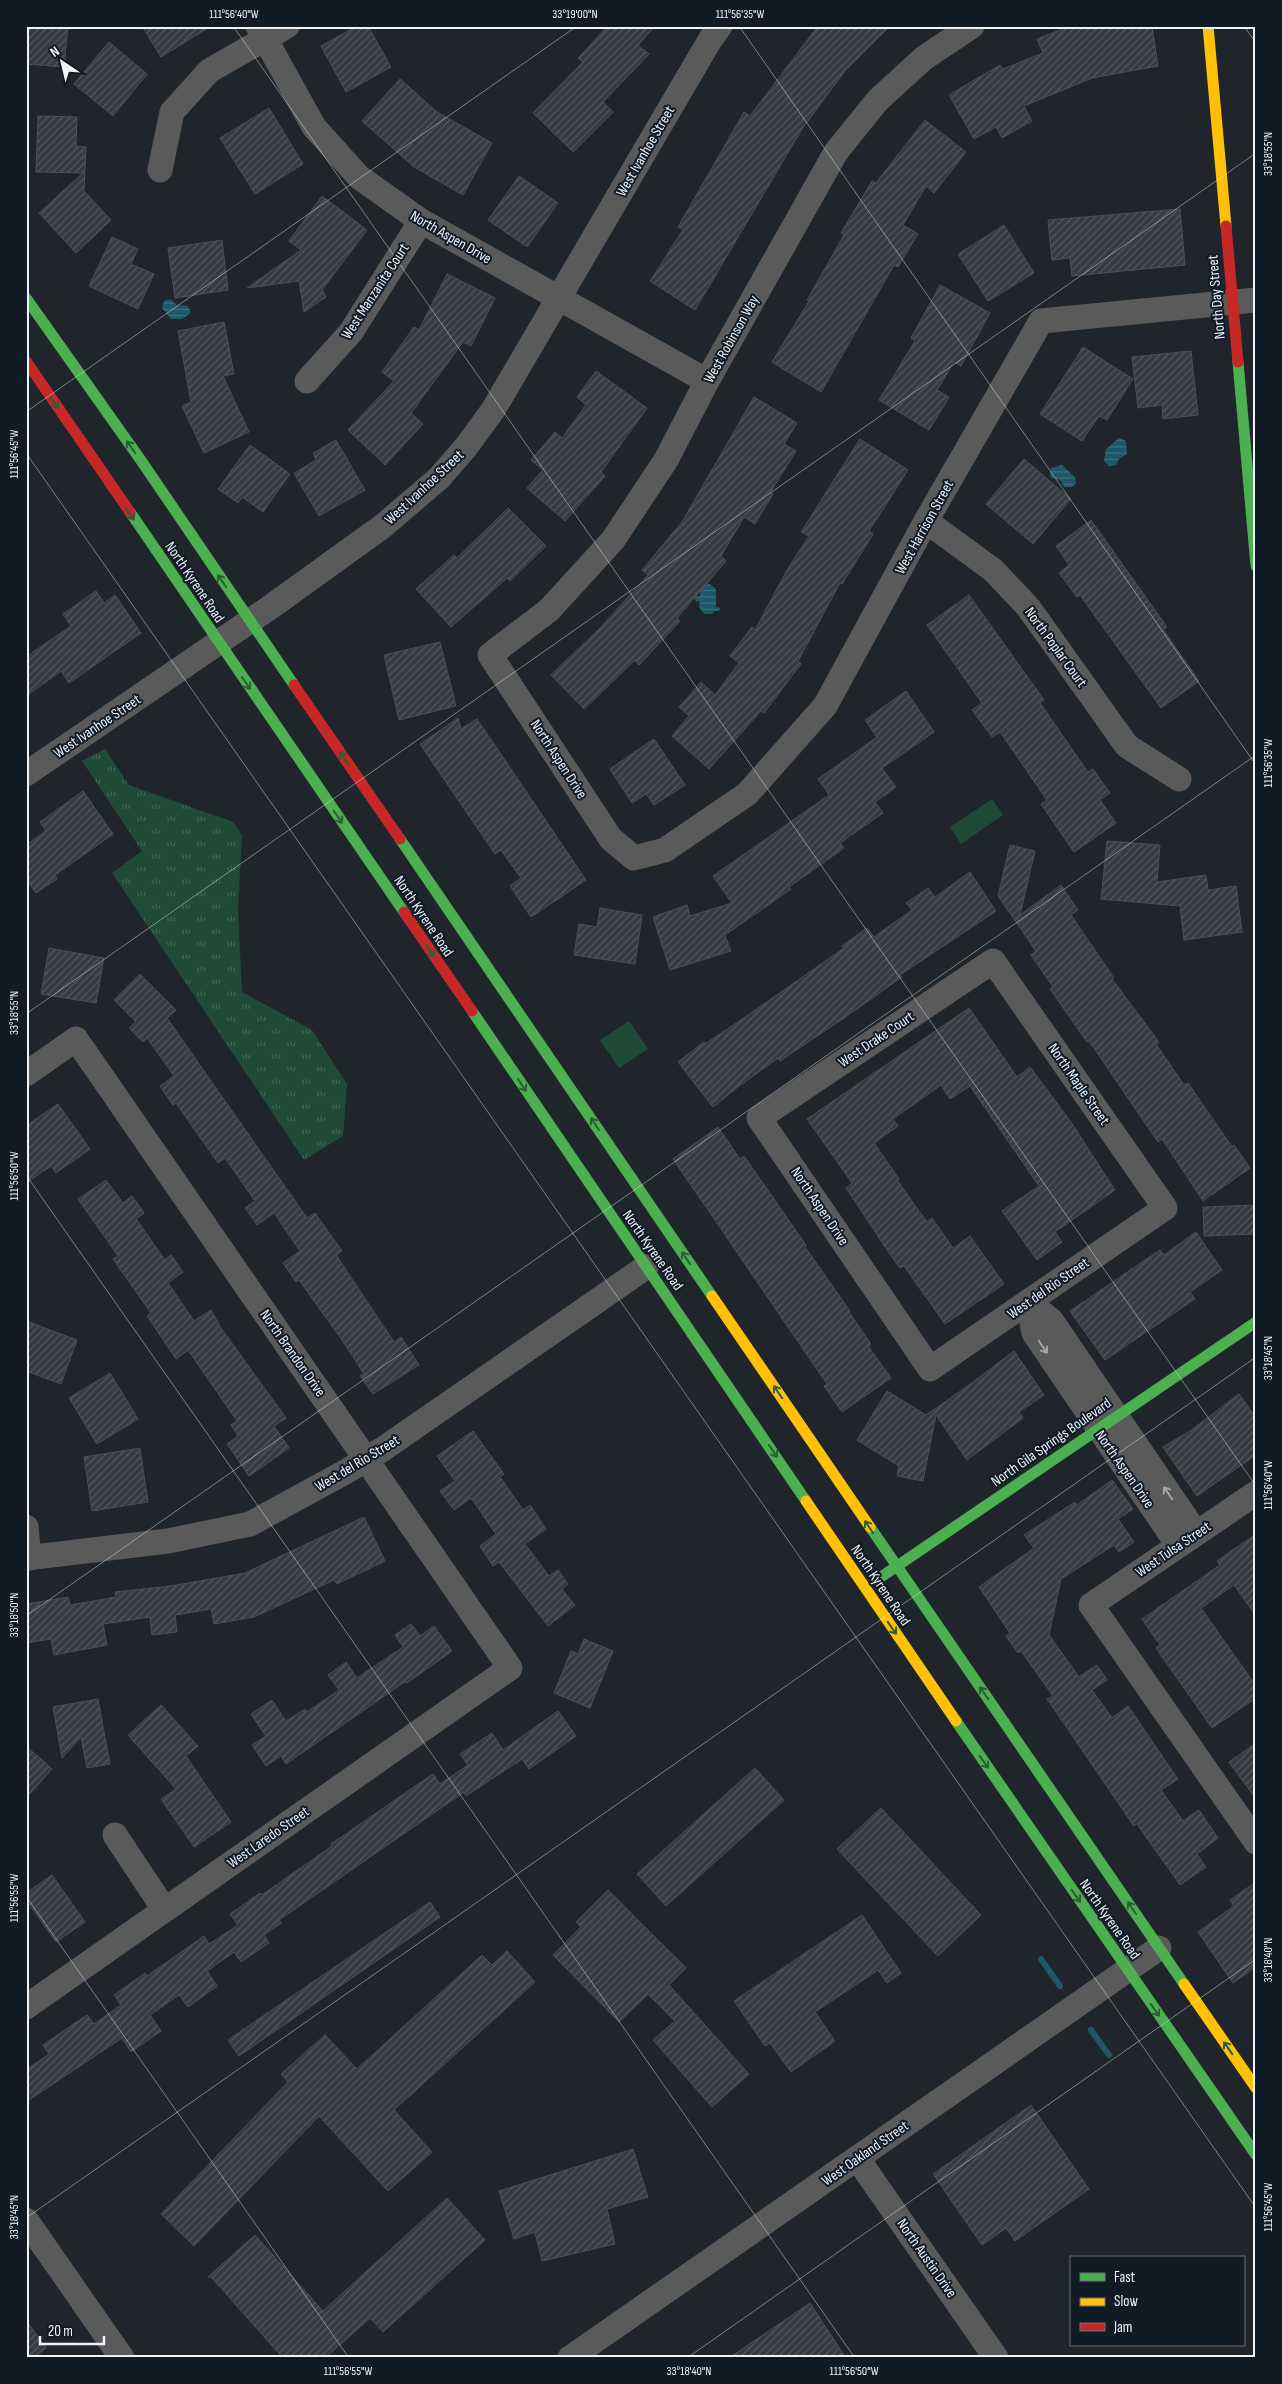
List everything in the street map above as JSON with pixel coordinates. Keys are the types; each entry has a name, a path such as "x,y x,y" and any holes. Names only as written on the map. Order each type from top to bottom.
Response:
{"main road":[{"name":"North Day Street","path":"1208,26 1231,302 1256,566"},
{"name":"North Kyrene Road","path":"26,298 140,459 896,1567 1052,1790 1256,2088"},
{"name":"North Kyrene Road","path":"26,361 726,1381 864,1588 1256,2155"},
{"name":"North Gila Springs Boulevard","path":"864,1588 1256,1322"}],"street":[{"path":"160,170 172,112 209,71 261,32 287,26"},
{"name":"West Ivanhoe Street","path":"26,774 250,621 383,526 439,478 466,447 493,410 720,26"},
{"name":"West Robinson Way","path":"490,655 549,610 613,540 666,460 707,381 836,152 878,100 924,58 972,26"},
{"name":"North Aspen Drive","path":"261,32 314,128 359,177 420,221 707,381"},
{"name":"West Manzanita Court","path":"308,381 351,332 420,221"},
{"name":"West Harrison Street","path":"634,858 665,850 747,794 825,706 926,521 1041,321 1256,300"},
{"name":"North Poplar Court","path":"926,521 992,570 1028,607 1127,746 1179,779"},
{"name":"North Aspen Drive","path":"490,655 611,839 634,858"},
{"name":"West Drake Court","path":"760,1118 993,960"},
{"name":"North Maple Street","path":"993,960 1165,1208"},
{"name":"North Brandon Drive","path":"26,1074 76,1039 510,1668"},
{"name":"North Aspen Drive","path":"760,1118 930,1369"},
{"name":"West del Rio Street","path":"930,1369 1165,1208"},
{"name":"West del Rio Street","path":"28,1558 168,1540 250,1524 367,1460 646,1267"},
{"name":"North Aspen Drive","path":"1028,1302 1051,1320 1106,1422 1187,1539"},
{"name":"West Tulsa Street","path":"1256,1493 1090,1605 1256,1842"},
{"path":"26,1527 28,1558"},
{"name":"West Laredo Street","path":"26,2007 510,1668"},
{"path":"114,1835 164,1909"},
{"name":"West Oakland Street","path":"570,2358 1159,1948"},
{"name":"North Austin Drive","path":"857,2158 996,2358"},
{"path":"26,2220 122,2358"}],"green space":[{"path":"105,749 129,785 233,822 242,835 238,909 242,992 312,1030 347,1084 343,1136 304,1160 112,873 142,851 82,761"},
{"path":"992,799 1003,815 961,844 950,827"},
{"path":"629,1021 648,1049 619,1068 600,1040"}],"water":[{"path":"170,299 177,305 188,306 191,313 182,319 171,319 162,308 164,301"},
{"path":"1119,438 1126,441 1127,454 1119,459 1116,465 1109,466 1104,461 1106,449"},
{"path":"1062,465 1075,477 1076,483 1072,487 1064,487 1060,480 1050,477 1051,468"},
{"path":"710,584 716,589 716,607 720,608 719,611 715,611 712,614 704,614 699,607 700,601 696,602 694,597 700,596 700,589 704,585"}],"building":[{"path":"26,26 68,26 64,67 26,64"},
{"path":"142,26 211,26 161,57"},
{"path":"357,26 368,26 391,67 346,92 321,46"},
{"path":"608,26 655,26 638,45 649,54 603,102 613,112 573,152 533,113 583,62 578,58"},
{"path":"818,26 890,26 845,71 802,129 695,310 650,281 683,230 678,227 744,112 750,116"},
{"path":"1070,26 1152,26 1158,66 1092,78 1024,106 1032,121 1002,138 996,127 974,139 949,95 1000,65 1003,69 1043,53 1037,39"},
{"path":"109,42 147,74 113,116 74,84"},
{"path":"400,79 437,112 492,143 463,195 414,167 362,121"},
{"path":"269,108 303,164 255,194 220,138"},
{"path":"38,116 77,117 76,146 86,147 84,191 111,220 76,253 39,213 83,173 36,172"},
{"path":"925,120 966,152 934,193 926,186 903,225 918,234 898,267 894,265 821,392 772,362 809,301 807,300 844,235 841,233 872,181 876,183"},
{"path":"519,176 558,203 527,247 488,220"},
{"path":"322,196 367,230 322,290 326,297 304,312 299,281 247,288 301,250 289,241"},
{"path":"1180,209 1185,265 1072,276 1070,258 1052,260 1048,220"},
{"path":"1004,225 1034,273 988,301 958,254"},
{"path":"112,237 138,249 131,264 154,274 138,309 89,286"},
{"path":"222,240 228,290 175,298 168,248"},
{"path":"447,274 495,298 471,346 463,342 411,413 423,424 385,465 348,430 394,381 382,372 414,327 419,330"},
{"path":"940,285 990,313 961,366 954,362 937,390 949,397 929,430 879,400 915,341 911,338"},
{"path":"224,322 234,374 223,376 249,432 204,453 182,406 191,402 178,331"},
{"path":"1083,347 1133,379 1107,420 1099,416 1082,441 1040,414"},
{"path":"1191,351 1198,415 1163,419 1162,405 1138,408 1132,357"},
{"path":"596,371 647,408 601,472 605,476 565,521 527,488 543,470 531,460 555,432 562,438 586,405 577,397"},
{"path":"754,397 797,423 784,444 796,451 770,493 773,494 755,524 744,517 721,556 726,561 677,618 680,621 639,665 635,660 584,709 551,675 600,628 648,575 642,570 682,522"},
{"path":"860,439 908,470 869,531 873,534 842,584 840,583 798,661 801,664 764,713 761,711 709,769 672,736 689,716 679,707 701,682 715,695 739,663 730,656 752,627 755,630 787,570 809,536 801,532"},
{"path":"336,440 365,490 319,516 294,473 316,460 313,453"},
{"path":"250,445 290,474 263,512 242,497 238,503 218,489"},
{"path":"1024,459 1071,499 1033,544 986,504"},
{"path":"508,508 546,546 510,581 507,578 451,627 416,589 454,555 457,558"},
{"path":"1091,520 1167,627 1163,629 1199,681 1161,708 1080,595 1077,597 1059,573 1069,565 1056,546"},
{"path":"96,591 104,603 115,595 141,633 69,683 61,671 26,696 26,657 71,626 63,614"},
{"path":"969,595 1044,700 1040,703 1088,772 1093,769 1110,793 1100,800 1116,823 1074,852 1041,804 1047,800 1000,732 992,737 972,710 982,703 927,625"},
{"path":"440,642 456,706 399,720 384,655"},
{"path":"906,691 934,732 882,768 896,787 875,802 883,813 840,843 844,848 789,887 791,889 725,935 731,951 670,970 653,917 687,905 690,916 732,903 713,876 829,795 818,779 877,737 865,720"},
{"path":"458,718 461,729 477,719 586,880 531,917 510,886 521,878 501,850 495,854 420,744"},
{"path":"654,739 685,785 654,805 646,794 632,803 610,769"},
{"path":"83,791 113,834 55,875 57,879 36,893 26,879 26,845 46,831 40,822"},
{"path":"1107,841 1160,845 1157,882 1206,875 1208,890 1236,886 1242,932 1184,940 1180,906 1101,899"},
{"path":"1010,845 1035,851 1020,915 1061,885 1078,910 1071,915 1114,978 1112,979 1159,1042 1156,1044 1184,1085 1188,1083 1232,1147 1234,1145 1250,1168 1203,1201 1162,1139 1158,1142 1089,1041 1087,1042 1050,989 1053,987 1031,955 1036,951 998,896"},
{"path":"970,872 996,911 900,975 902,977 844,1018 780,1061 778,1058 713,1107 678,1062 704,1042 705,1044 741,1020 844,948 842,946 867,928 874,937 912,910 906,903 928,888 935,897"},
{"path":"600,908 642,915 635,964 574,955 579,924 597,927"},
{"path":"49,948 104,958 96,1003 41,994"},
{"path":"140,974 176,1010 167,1018 307,1218 315,1213 342,1251 336,1255 394,1342 401,1337 419,1365 373,1394 360,1376 364,1374 342,1340 299,1280 296,1282 283,1263 300,1251 274,1213 257,1225 245,1208 255,1201 225,1158 218,1163 176,1103 173,1105 160,1086 174,1076 147,1038 143,1042 129,1028 136,1022 114,1000"},
{"path":"969,1008 1017,1077 1030,1067 1071,1122 1115,1190 1055,1232 1062,1242 1037,1260 1002,1211 1039,1186 970,1086 950,1099 941,1085 893,1119 898,1126 874,1143 899,1179 897,1180 927,1222 932,1218 953,1248 970,1236 1004,1284 945,1324 904,1266 900,1268 887,1250 846,1188 852,1183 807,1119"},
{"path":"58,1104 90,1149 56,1173 51,1166 26,1183 26,1126"},
{"path":"718,1127 740,1159 744,1156 806,1245 805,1247 871,1344 868,1346 891,1378 842,1412 824,1386 827,1384 673,1159"},
{"path":"106,1180 123,1203 132,1196 144,1213 136,1219 165,1260 171,1255 183,1272 168,1283 194,1321 211,1310 221,1328 286,1418 274,1426 289,1448 249,1476 227,1444 238,1436 231,1425 237,1421 188,1350 176,1359 147,1316 151,1313 113,1259 118,1256 78,1199"},
{"path":"1256,1205 1256,1234 1204,1236 1203,1207"},
{"path":"1196,1232 1222,1270 1190,1292 1195,1299 1105,1360 1070,1311 1160,1250 1164,1255"},
{"path":"26,1321 77,1340 61,1384 26,1371"},
{"path":"1014,1351 1044,1395 1019,1412 1023,1418 967,1460 936,1415 923,1481 897,1476 899,1466 857,1440 887,1391 926,1415"},
{"path":"110,1373 138,1419 97,1444 69,1398"},
{"path":"1239,1394 1256,1418 1256,1455 1197,1496 1163,1447 1190,1431"},
{"path":"473,1431 504,1474 500,1477 523,1510 530,1505 546,1529 525,1544 549,1576 558,1570 568,1584 562,1589 575,1605 548,1626 499,1562 493,1566 480,1546 496,1534 471,1498 454,1510 440,1491 455,1481 437,1456"},
{"path":"140,1448 148,1502 92,1511 84,1457"},
{"path":"1112,1480 1133,1509 1118,1519 1134,1542 1119,1552 1114,1545 1061,1579 1049,1635 1079,1677 1097,1665 1107,1680 1092,1690 1112,1718 1128,1706 1178,1779 1161,1790 1183,1821 1199,1810 1218,1838 1197,1854 1206,1867 1180,1885 1137,1824 1134,1826 1047,1699 1053,1696 1021,1651 1018,1653 1006,1636 1010,1633 979,1587 1034,1548 1024,1535 1075,1502 1077,1505"},
{"path":"364,1517 385,1561 337,1584 334,1580 254,1617 214,1624 211,1609 175,1615 177,1632 152,1635 150,1617 103,1624 107,1645 54,1655 51,1639 26,1643 26,1604 68,1597 70,1605 116,1597 115,1592 171,1586 245,1573"},
{"path":"1256,1534 1256,1616 1234,1585 1201,1608 1256,1686 1256,1698 1212,1728 1156,1648 1160,1645 1142,1619 1220,1565 1217,1561"},
{"path":"411,1624 420,1636 434,1626 452,1651 286,1764 281,1756 266,1766 252,1745 266,1736 251,1714 272,1700 286,1721 305,1709 307,1712 339,1690 328,1675 346,1662 357,1678 403,1647 395,1635"},
{"path":"584,1639 613,1651 590,1708 554,1693 571,1651 578,1654"},
{"path":"98,1699 110,1764 87,1768 81,1737 62,1758 53,1707"},
{"path":"161,1705 198,1746 186,1756 231,1822 194,1847 161,1799 176,1789 128,1735"},
{"path":"558,1711 576,1736 529,1769 522,1759 466,1796 464,1792 279,1920 281,1923 264,1935 269,1943 241,1962 234,1952 207,1971 217,1986 188,2007 179,1995 150,2015 161,2031 131,2052 122,2038 26,2102 26,2070 49,2054 43,2045 87,2015 94,2024 121,2005 114,1995 145,1973 147,1976 204,1936 209,1944 238,1925 230,1914 260,1893 262,1895 332,1846 331,1844 433,1774 440,1784 468,1765 460,1754 492,1733 503,1750"},
{"path":"1256,1743 1256,1799 1229,1762"},
{"path":"26,1746 52,1769 26,1798"},
{"path":"755,1768 784,1800 666,1906 637,1874"},
{"path":"881,1808 981,1915 938,1956 837,1849"},
{"path":"52,1875 85,1922 56,1942 26,1900 26,1893"},
{"path":"1256,1882 1256,1967 1233,1983 1198,1932 1234,1906 1230,1900"},
{"path":"608,1890 686,1968 669,1985 749,2074 712,2107 653,2040 675,2021 648,1994 619,2022 553,1955 581,1927 576,1922"},
{"path":"430,1902 440,1917 239,2056 228,2040"},
{"path":"862,1915 901,1973 887,1983 878,1970 815,2012 835,2041 791,2072 770,2043 765,2046 734,2001"},
{"path":"507,1951 535,1982 394,2110 432,2152 388,2191 319,2116 194,2246 161,2214 288,2082 281,2074 325,2035 357,2069 482,1955 492,1965"},
{"path":"1031,2105 1089,2189 1015,2241 1006,2228 982,2245 933,2174"},
{"path":"633,2149 648,2197 607,2209 615,2244 542,2261 535,2232 514,2239 499,2191"},
{"path":"447,2198 485,2240 383,2332 370,2318 325,2358 283,2358 211,2277 208,2277 255,2235 323,2311"},
{"path":"810,2303 846,2358 729,2358"},
{"path":"26,2320 46,2348 33,2358 26,2358"}],"waterway":[{"path":"1041,1959 1060,1986"},
{"path":"1091,2030 1109,2055"}],"traffic: fast":[{"path":"26,298 140,459 294,685"},
{"path":"1238,362 1256,566"},
{"path":"130,512 404,912"},
{"path":"400,839 712,1296"},
{"path":"472,1011 806,1501"},
{"path":"881,1577 1256,1322"},
{"path":"870,1527 1184,1984"},
{"path":"956,1721 1256,2155"}],"traffic: slow":[{"path":"1208,26 1226,226"},
{"path":"712,1296 870,1527"},
{"path":"806,1501 956,1721"},
{"path":"1184,1984 1256,2088"}],"traffic: jam":[{"path":"1226,226 1238,362"},
{"path":"26,361 130,512"},
{"path":"294,685 400,839"},
{"path":"404,912 472,1011"}]}
